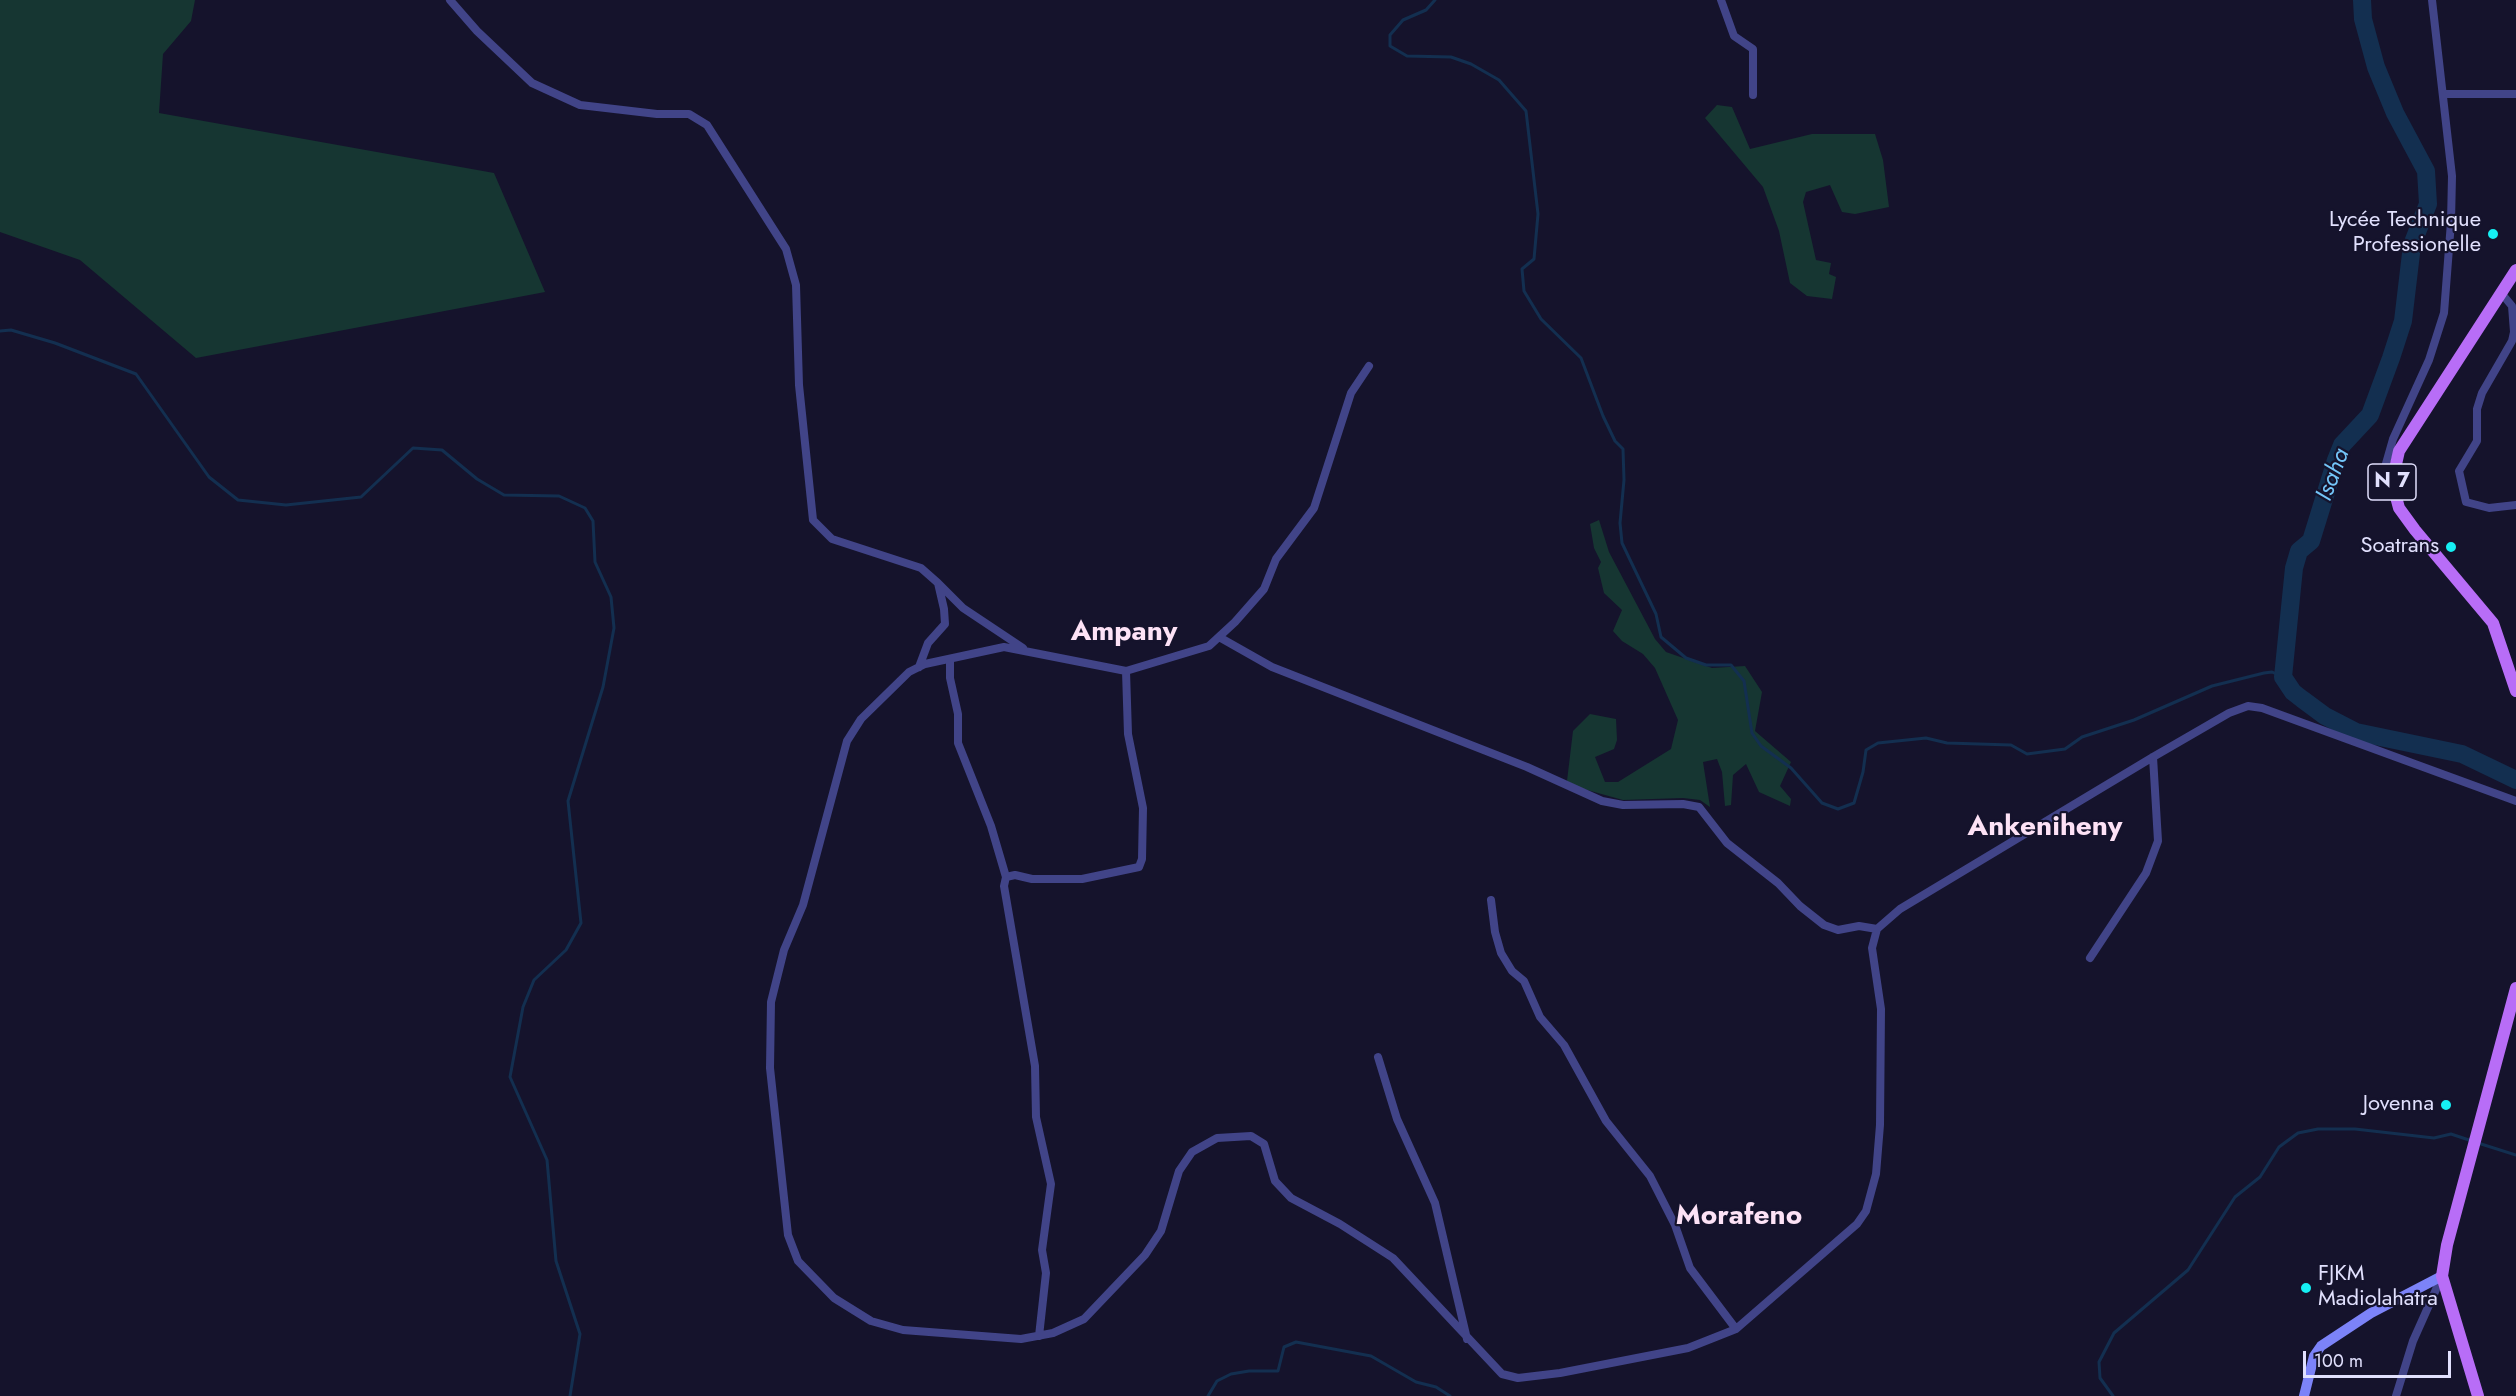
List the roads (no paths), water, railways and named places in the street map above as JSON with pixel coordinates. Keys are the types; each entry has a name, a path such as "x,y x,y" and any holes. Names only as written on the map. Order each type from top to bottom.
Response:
{"main road":[{"name":"N 7","path":"2516,270 2399,451 2392,482 2399,508 2493,623 2516,691"},
{"path":"2478,1396 2442,1276 2446,1245 2516,988"}],"street":[{"path":"450,0 477,32 532,83 580,105 657,114 689,114 707,125 786,249 796,285 799,385 813,520 832,539 921,568 963,608 1026,650"},
{"path":"1721,0 1734,36 1754,50 1753,94"},
{"path":"2392,482 2385,467 2393,439 2429,360 2444,313 2452,176 2432,0"},
{"path":"2444,94 2516,94"},
{"path":"2502,294 2512,306 2514,332 2512,341 2482,393 2477,409 2477,441 2459,471 2466,502 2489,508 2516,505"},
{"path":"1369,366 1352,393 1314,508 1275,559 1264,589 1209,646 1126,671 1005,647 919,667 909,672 861,719 847,741 802,904 784,950 771,1002 770,1068 788,1235 798,1261 834,1299 871,1321 903,1330 1021,1339 1053,1333 1084,1319 1145,1255 1161,1231 1179,1170 1192,1152 1216,1138 1251,1136 1264,1144 1275,1181 1291,1198 1340,1224 1393,1258 1467,1340 1502,1374 1518,1378 1688,1348 1736,1329 1817,1261 1857,1224 1866,1211 1876,1174 1880,1125 1881,1009 1872,948 1876,929 1900,909 2153,757 2229,713 2248,706 2262,708 2516,801"},
{"path":"919,667 928,643 945,624 938,583"},
{"path":"1219,637 1272,667 1527,767 1602,801 1623,805 1683,804 1699,807 1727,843 1778,883 1800,906 1824,925 1838,930 1859,926 1876,929"},
{"path":"950,660 950,678 958,714 958,743 991,826 1006,877 1004,886 1035,1066 1036,1117 1051,1184 1042,1250 1046,1273 1039,1336"},
{"path":"1006,877 1082,879 1139,867 1142,860 1143,808 1128,734 1126,671"},
{"path":"2090,958 2146,873 2158,841 2153,757"},
{"path":"1491,900 1495,932 1501,953 1512,971 1524,981 1540,1017 1564,1045 1606,1121 1650,1176 1675,1225 1690,1268 1736,1329"},
{"path":"1378,1057 1397,1119 1435,1203 1467,1340"},
{"path":"2304,1396 2314,1356 2321,1346 2370,1313 2442,1276"},
{"path":"2396,1396 2413,1341 2442,1276"}],"waterway":[{"path":"1435,0 1426,10 1403,20 1390,35 1390,46 1407,56 1451,57 1471,64 1499,80 1526,111 1538,214 1534,259 1522,269 1524,291 1541,319 1581,358 1603,416 1615,441 1623,449 1624,480 1620,523 1622,543 1656,614 1661,637 1686,658 1706,665 1731,665 1744,681 1752,733 1761,746 1791,768 1822,803 1838,809 1854,803 1863,772 1866,750 1878,743 1926,738 1947,743 2011,745 2027,754 2065,749 2082,737 2134,720 2212,686 2264,673 2272,672 2283,677"},
{"name":"Isaha","path":"2362,0 2363,19 2376,67 2395,113 2426,171 2428,204 2412,245 2403,321 2370,415 2342,445 2311,541 2299,551 2294,568 2283,677 2293,692 2302,699 2325,716 2356,732 2462,754 2516,780"},
{"path":"0,331 11,330 55,343 136,374 209,477 238,500 286,505 361,497 413,448 442,450 477,479 504,495 559,496 585,508 593,521 595,562 611,597 614,628 603,687 568,801 581,923 566,950 534,980 523,1007 510,1077 547,1160 556,1261 580,1334 570,1396"},
{"path":"2113,1396 2100,1378 2099,1362 2114,1333 2188,1270 2235,1197 2260,1177 2279,1147 2298,1133 2318,1129 2355,1129 2434,1138 2451,1134 2472,1141"},
{"path":"2478,1143 2516,1155"},
{"path":"1208,1396 1217,1381 1231,1374 1249,1371 1278,1371 1284,1347 1296,1342 1371,1356 1416,1382 1436,1387 1450,1396"}],"place":[{"name":"Lycée Technique Professionelle","path":"2493,234"},
{"name":"Soatrans","path":"2451,547"},
{"name":"Jovenna","path":"2446,1105"},
{"name":"FJKM Madiolahatra","path":"2306,1288"}],"district":[{"name":"Ampany","path":"1124,633"},
{"name":"Ankeniheny","path":"2045,828"},
{"name":"Morafeno","path":"1739,1217"}]}
